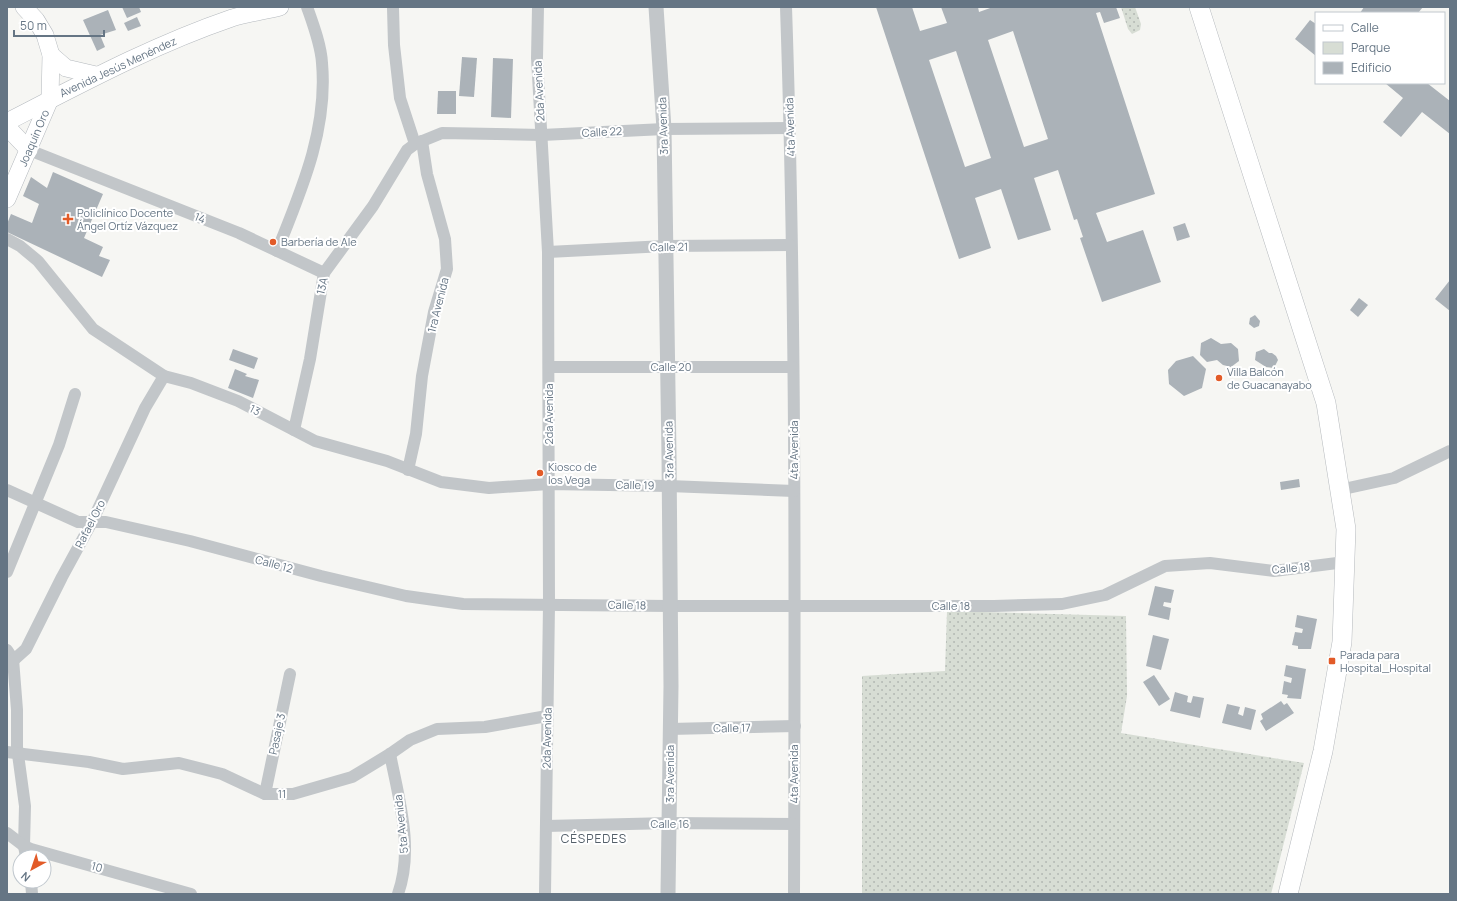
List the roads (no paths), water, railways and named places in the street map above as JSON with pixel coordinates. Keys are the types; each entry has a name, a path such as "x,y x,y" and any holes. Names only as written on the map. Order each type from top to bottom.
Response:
{"main road":[{"path":"24,7 36,20 45,34 51,55 50,98"},
{"name":"Avenida Jesús Menéndez","path":"7,122 96,75 159,46 227,20 280,7"},
{"path":"1199,7 1326,402 1346,529 1342,642 1323,751 1288,894"},
{"path":"51,55 66,68 96,75"},
{"name":"Joaquín Oro","path":"7,199 50,98"},
{"path":"7,127 29,150"}],"street":[{"path":"277,251 309,170 323,105 322,62 307,7"},
{"name":"2da Avenida","path":"538,7 537,58 548,252 549,367 549,604 545,894"},
{"name":"3ra Avenida","path":"656,7 664,129 669,486 670,823 668,894"},
{"name":"4ta Avenida","path":"786,7 790,128 790,245 793,367 795,605 794,894"},
{"name":"1ra Avenida","path":"393,8 394,45 400,98 419,142 445,239 447,269 434,312 422,376 416,434 408,470"},
{"name":"Calle 22","path":"419,142 442,133 542,135 664,129 790,128"},
{"name":"13A","path":"294,430 310,359 324,273 373,206 407,150 419,142"},
{"name":"14","path":"29,150 239,233 324,273"},
{"name":"13","path":"7,239 20,246 38,261 93,329 164,376 191,383 238,401 315,441 387,461 441,482 489,488 549,484"},
{"name":"Calle 21","path":"548,252 665,246 790,245"},
{"name":"Calle 20","path":"549,367 793,367"},
{"name":"Rafael Oro","path":"9,658 26,649 62,577 92,522 145,408 164,376"},
{"path":"7,572 59,445 75,394"},
{"path":"1339,490 1394,478 1450,451"},
{"name":"Calle 19","path":"549,484 669,486 794,492"},
{"name":"Calle 12","path":"7,490 78,522 106,522 406,596 463,604 549,604"},
{"name":"Calle 18","path":"549,604 670,606 1062,604 1104,595 1165,566 1210,563 1274,571 1344,562"},
{"path":"9,658 17,710 12,753 25,806 25,849"},
{"name":"Pasaje 3","path":"264,794 290,674"},
{"name":"11","path":"12,753 123,769 179,763 222,774 264,794 293,794 352,777 410,740 437,729 485,727 548,716"},
{"name":"Calle 17","path":"670,729 795,726"},
{"name":"5ta Avenida","path":"390,754 401,812 406,852 403,880 398,894"},
{"name":"Calle 16","path":"546,826 670,823 794,824"},
{"name":"10","path":"7,833 22,849"},
{"name":"10","path":"52,859 191,894"}],"place":[{"name":"Policlínico Docente Ángel Ortíz Vázquez","path":"68,219"},
{"name":"Barbería de Ale","path":"273,242"},
{"name":"Villa Balcón de Guacanayabo","path":"1219,378"},
{"name":"Kiosco de los Vega","path":"540,473"},
{"name":"Parada para Hospital_Hospital","path":"1332,661"}],"district":[{"name":"CÉSPEDES","path":"594,839"}]}
